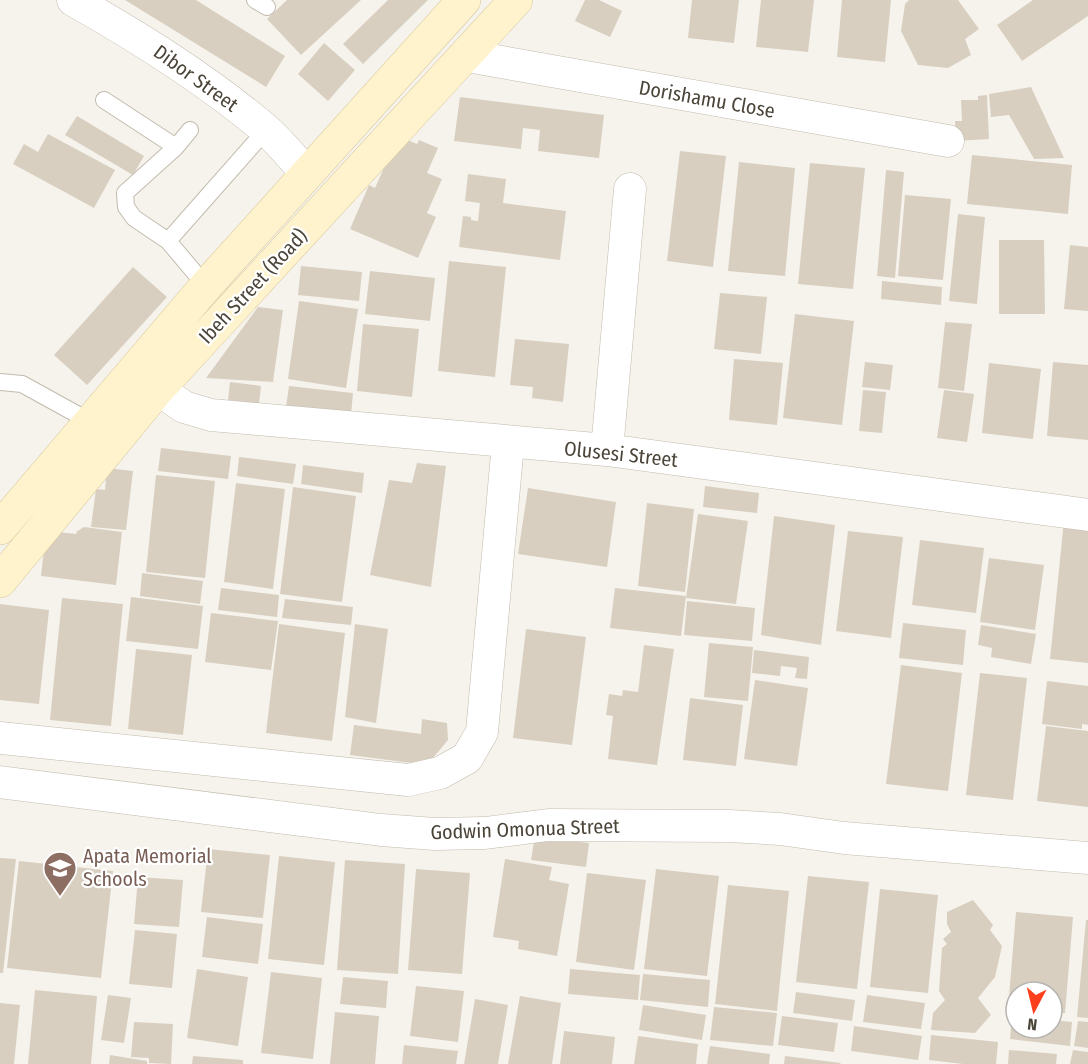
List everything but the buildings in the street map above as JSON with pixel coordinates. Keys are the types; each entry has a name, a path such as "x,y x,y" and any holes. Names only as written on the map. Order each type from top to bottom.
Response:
{"street":[{"name":"Ibeh Street (Road)","path":"0,528 206,286 464,0"},
{"name":"Ibeh Street (Road)","path":"0,580 158,389 516,0"},
{"name":"Dibor Street","path":"80,2 169,57 266,130 306,173"},
{"name":"Dorishamu Close","path":"466,56 948,141"},
{"path":"607,450 630,189"},
{"name":"Olusesi Street","path":"158,389 184,407 211,416 607,450 1088,515"},
{"path":"0,738 408,780 440,773 467,758 482,732 507,443"},
{"name":"Godwin Omonua Street","path":"0,782 424,834 486,832 548,825 729,826 1088,858"}],"lane":[{"path":"104,100 176,147"},
{"path":"190,130 176,147 124,193 126,207 134,218 168,241 206,286"},
{"path":"168,241 266,130"},
{"path":"0,382 22,384 91,422"}],"place":[{"name":"Apata Memorial Schools","path":"60,897"}]}
